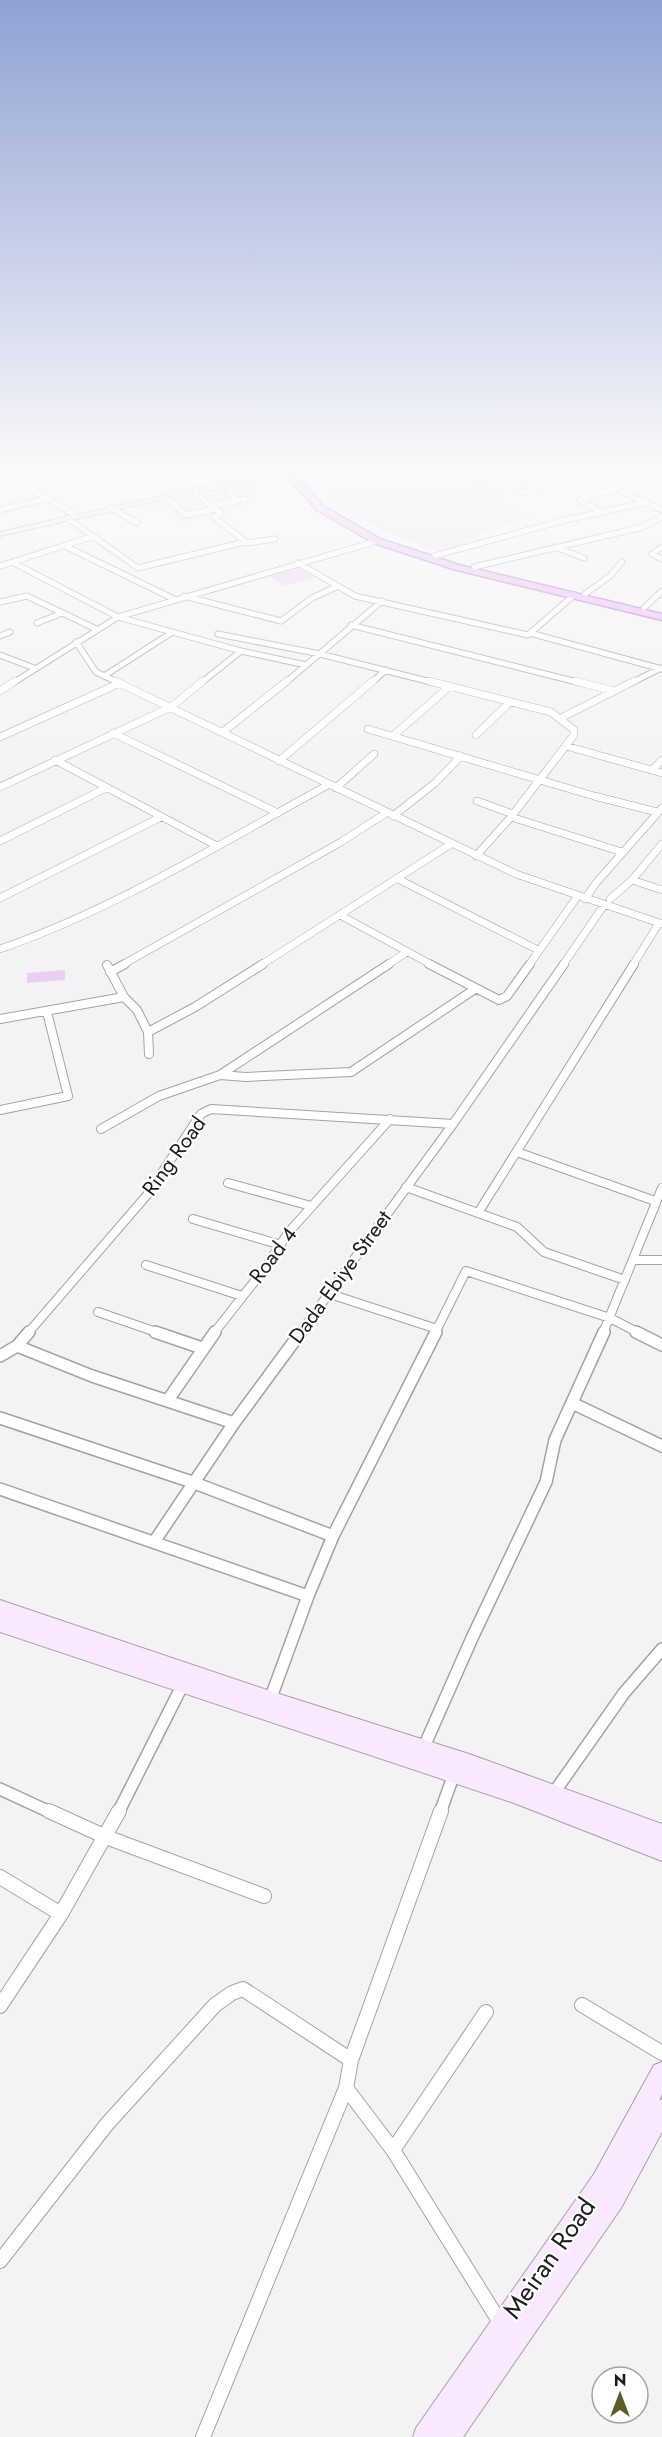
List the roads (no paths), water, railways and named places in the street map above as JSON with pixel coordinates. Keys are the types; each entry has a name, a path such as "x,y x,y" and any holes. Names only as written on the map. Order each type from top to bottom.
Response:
{"highway":[{"path":"505,579 662,615"},
{"path":"522,579 644,608 662,615"}],"street":[{"path":"44,579 118,617 241,651 306,665"},
{"path":"132,579 174,599"},
{"path":"0,691 118,617 244,579"},
{"path":"323,579 356,596 528,635 574,595"},
{"path":"585,594 606,579"},
{"path":"184,596 281,621 312,598 336,587"},
{"path":"644,608 662,591"},
{"path":"1,601 27,596 96,629"},
{"path":"223,732 382,601"},
{"path":"37,623 62,614"},
{"path":"351,625 614,692"},
{"path":"0,636 10,632"},
{"path":"104,676 171,633"},
{"path":"530,633 661,668"},
{"path":"218,634 320,654 386,670 551,712 561,718 575,732 512,816 476,856"},
{"path":"76,642 91,667 104,676 390,815 516,874 581,898 661,923 478,1213"},
{"path":"0,787 171,707 241,651"},
{"path":"0,655 34,668"},
{"path":"561,718 661,668"},
{"path":"279,761 386,670"},
{"path":"0,737 120,683"},
{"path":"394,735 450,686"},
{"path":"476,735 510,702"},
{"path":"368,729 540,778 594,796 660,810"},
{"path":"113,734 278,813"},
{"path":"566,746 662,773"},
{"path":"0,949 49,932 80,918 332,786 374,754"},
{"path":"150,1054 148,1032 137,1010 123,997 108,968 390,815 435,783 461,756"},
{"path":"55,760 218,846"},
{"path":"652,770 662,760"},
{"path":"0,841 106,788"},
{"path":"477,801 512,816 622,852"},
{"path":"340,915 492,998 505,999 538,950 660,810"},
{"path":"0,898 160,817"},
{"path":"148,1032 195,1007 451,844"},
{"path":"610,899 632,880 661,846"},
{"path":"399,879 538,950"},
{"path":"632,880 662,890"},
{"name":"Dada Ebiye Street","path":"154,1542 192,1482 327,1293 453,1124 604,905"},
{"path":"101,1129 159,1096 220,1075 407,952"},
{"path":"220,1075 246,1077 351,1072 475,989"},
{"path":"0,1019 123,997"},
{"path":"0,1110 64,1099 68,1096 47,1012"},
{"name":"Ring Road","path":"0,1356 17,1346 107,1238 147,1195 201,1114 211,1108 453,1124"},
{"name":"Road 4","path":"168,1400 202,1348 311,1206 320,1199 390,1119"},
{"path":"423,1749 472,1638 546,1482 555,1440 610,1318 659,1196 517,1152"},
{"path":"228,1183 311,1206"},
{"path":"406,1187 516,1227 544,1252 625,1280"},
{"path":"193,1219 281,1245"},
{"path":"634,1260 662,1260"},
{"path":"146,1265 242,1296"},
{"path":"270,1700 308,1596 333,1536 464,1273 470,1271 610,1318 662,1345"},
{"path":"327,1293 438,1329"},
{"path":"98,1312 202,1348"},
{"path":"17,1346 92,1376 234,1423"},
{"path":"572,1402 662,1446"},
{"path":"0,1418 192,1482 333,1536"},
{"path":"1,1492 308,1596"},
{"path":"0,1608 270,1700 423,1749 662,1834"},
{"path":"0,1624 454,1774 550,1807 662,1851"},
{"path":"553,1794 624,1693 662,1649"},
{"path":"0,2006 61,1914 106,1837 183,1684"},
{"path":"203,2437 346,2088 351,2060 454,1774"},
{"path":"0,1789 106,1837 264,1896"},
{"path":"0,1877 61,1914"},
{"path":"0,2261 107,2124 215,2005 232,1993 243,1989 351,2060"},
{"path":"582,2005 662,2053"},
{"path":"393,2150 486,2012"},
{"name":"Meiran Road","path":"424,2437 602,2182 662,2073"},
{"path":"346,2088 393,2150 502,2326"},
{"name":"Meiran Road","path":"448,2437 613,2200 662,2110"}]}
